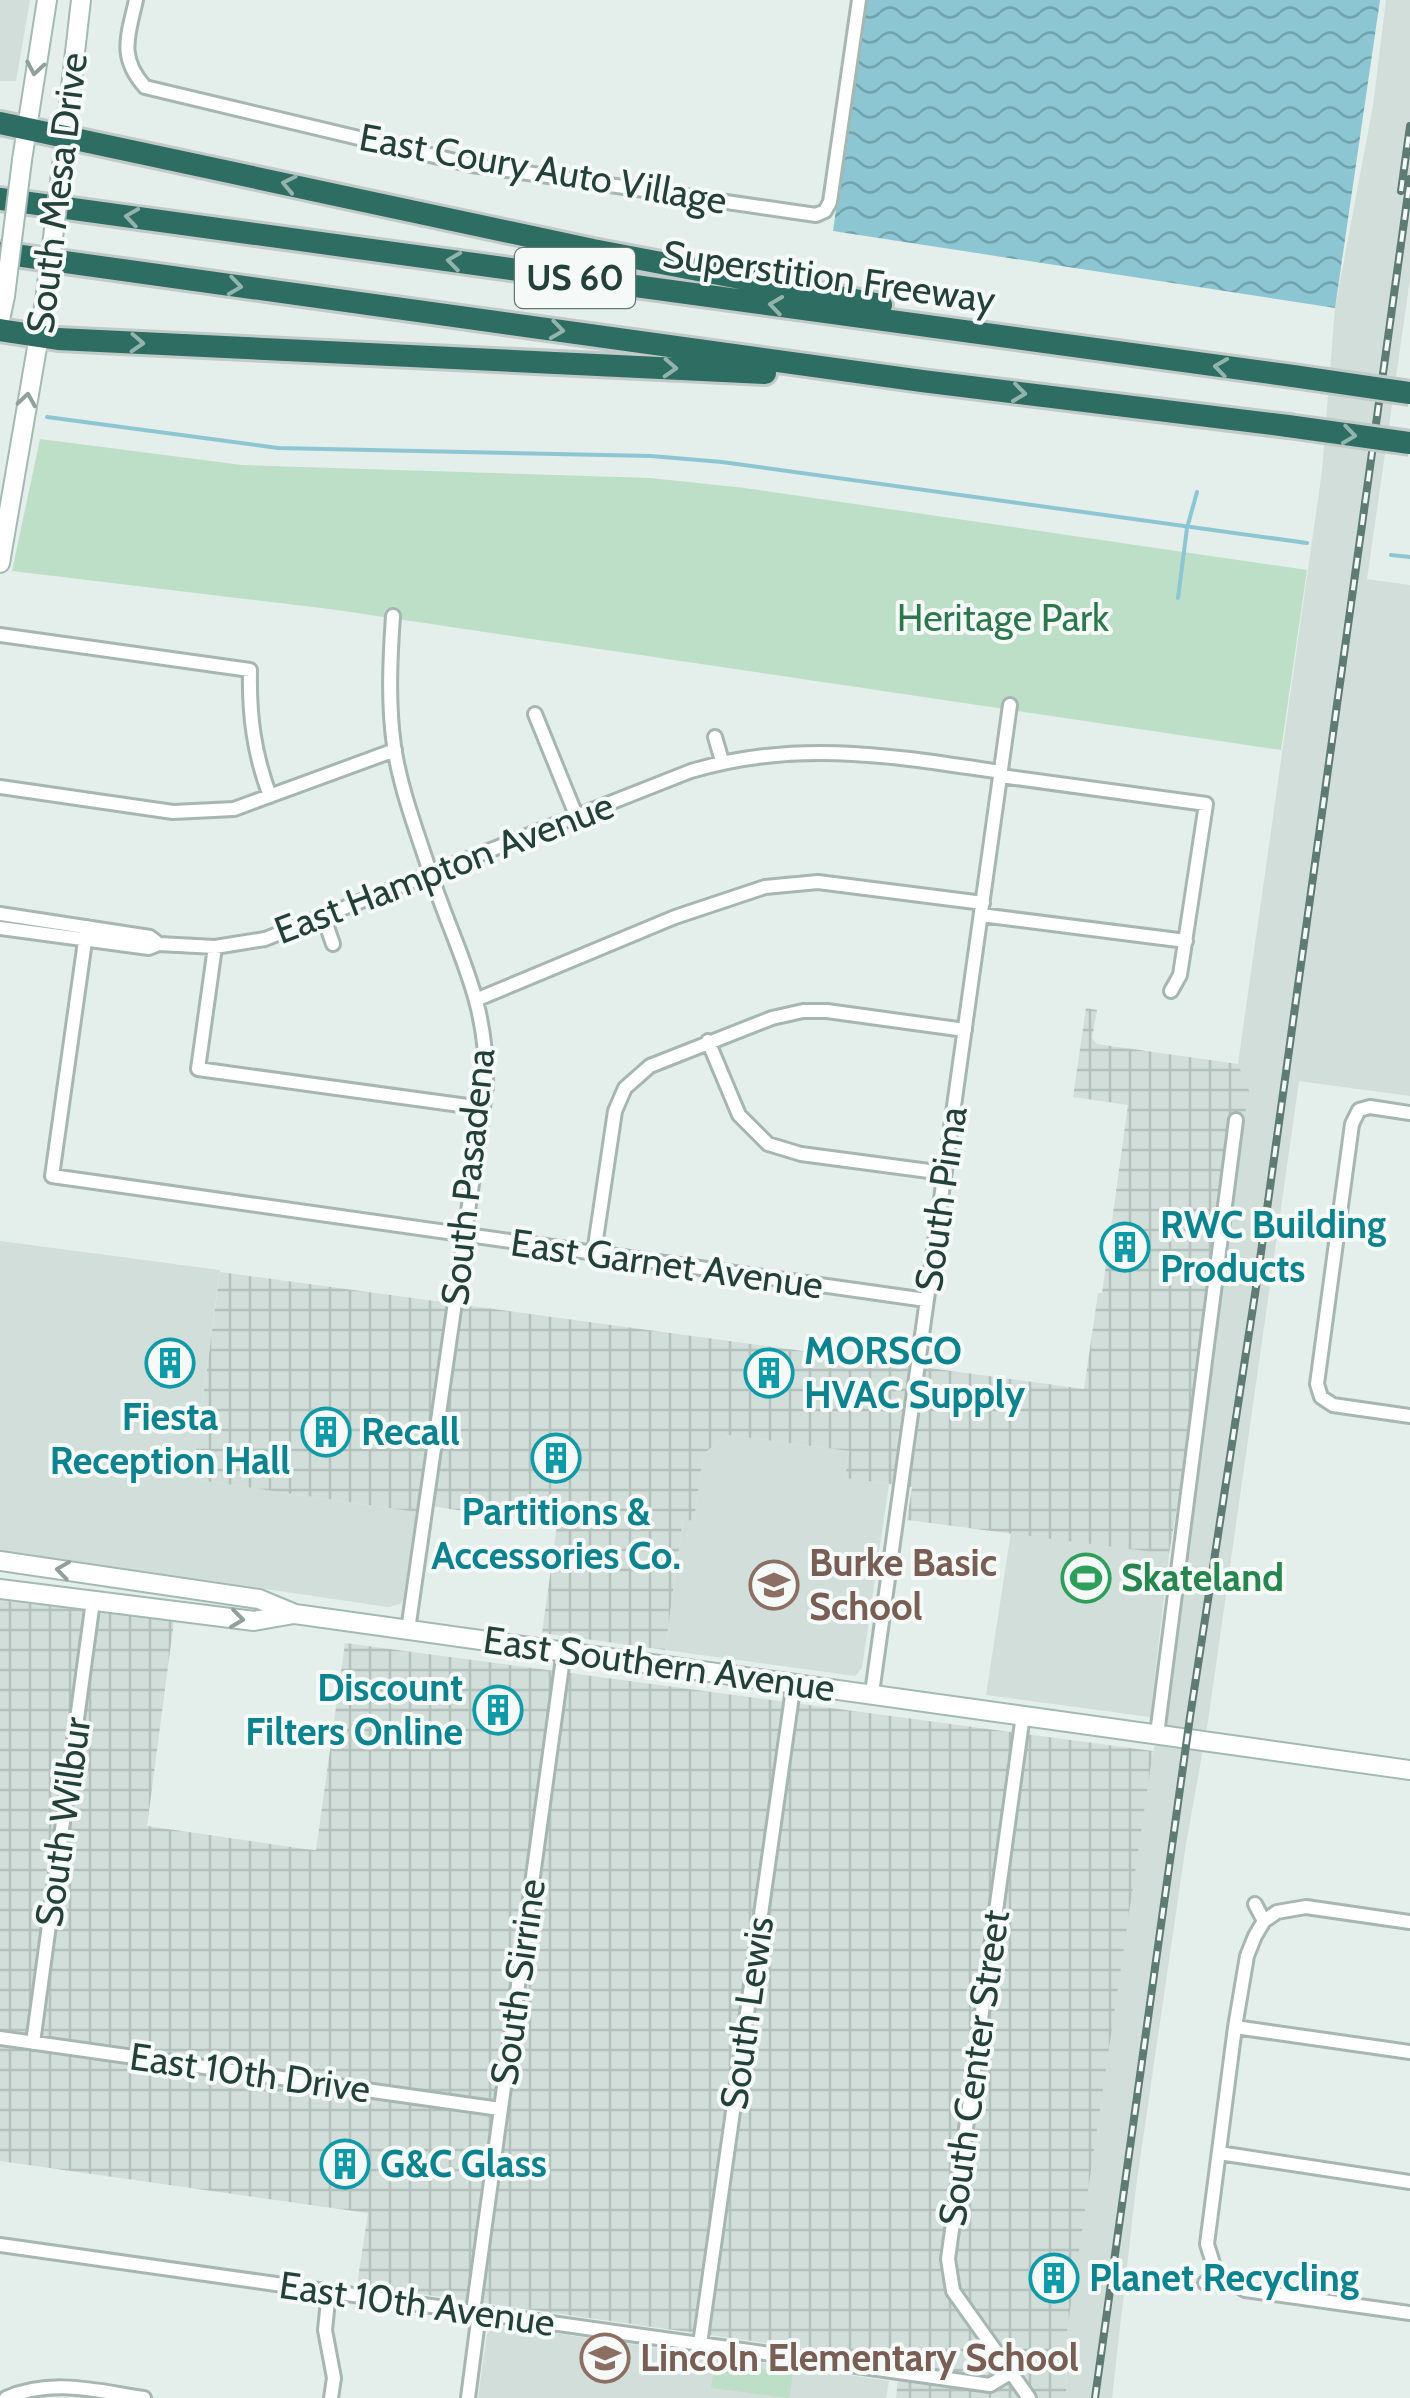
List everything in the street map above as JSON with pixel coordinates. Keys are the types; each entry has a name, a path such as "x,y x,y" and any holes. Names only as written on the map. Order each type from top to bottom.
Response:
{"highway":[{"path":"0,123 593,250 1150,357"},
{"name":"Superstition Freeway","path":"0,199 1410,392"},
{"name":"US 60","path":"0,254 922,381 1410,443"},
{"path":"0,330 40,336 922,381"}],"main road":[{"name":"South Mesa Drive","path":"0,320 25,127 47,0"},
{"name":"South Mesa Drive","path":"0,563 40,336 81,0"},
{"name":"East Southern Avenue","path":"0,1561 258,1599 295,1614 1410,1770"},
{"path":"94,1601 103,1590 114,1588 185,1596 200,1590"},
{"name":"East Southern Avenue","path":"0,1589 254,1621 295,1614"}],"street":[{"name":"East Coury Auto Village","path":"136,0 126,43 130,70 145,87 472,165 816,215 826,210 830,202 859,0"},
{"name":"South Pasadena","path":"393,616 390,707 395,750 431,875 478,998 486,1061 408,1630"},
{"path":"0,638 250,670 253,742 270,796"},
{"name":"South Pima","path":"872,1692 1010,705"},
{"path":"535,714 576,815"},
{"path":"715,737 722,761"},
{"path":"0,787 174,812 234,808 395,750"},
{"name":"East Hampton Avenue","path":"0,914 148,948 160,944 215,947 265,939 722,761 761,754 828,751 1206,804 1186,940"},
{"path":"478,998 675,917 765,887 832,883 1186,940 1180,975 1171,991"},
{"path":"324,918 333,944"},
{"name":"East Hampton Avenue","path":"0,928 86,933"},
{"name":"East Garnet Avenue","path":"86,933 52,1176 926,1300"},
{"path":"215,947 198,1069 482,1108"},
{"path":"594,1253 612,1125 620,1097 636,1075 650,1066 708,1041 803,1011 827,1010 965,1030"},
{"path":"708,1041 739,1115 768,1144 801,1154 944,1173"},
{"path":"1410,1112 1370,1107 1359,1110 1352,1124 1317,1384 1321,1397 1333,1405 1410,1414"},
{"path":"1157,1734 1236,1120"},
{"name":"South Wilbur","path":"33,2042 94,1601"},
{"name":"South Sirrine","path":"468,2398 500,2109 564,1652"},
{"name":"South Lewis","path":"700,2344 794,1682"},
{"name":"South Center Street","path":"1023,1715 948,2258 953,2291 1029,2398"},
{"path":"1255,1904 1264,1922"},
{"path":"1410,1922 1306,1907 1277,1912 1264,1922 1247,1956 1207,2244 1216,2272 1245,2290 1410,2314"},
{"path":"1235,2027 1410,2052"},
{"name":"East 10th Drive","path":"0,2038 500,2109"},
{"path":"1219,2153 1410,2182"},
{"name":"East 10th Avenue","path":"0,2245 990,2384 1010,2374"},
{"path":"1205,2283 1216,2272"},
{"path":"329,2291 325,2330 334,2378 332,2398"},
{"path":"3,2382 5,2398 29,2388 64,2386 144,2398"}],"shaded area":[{"path":"0,0 30,0 16,81 0,81"},
{"path":"1386,0 1410,0 1410,279 1367,579 1410,585 1410,1096 1299,1081 1208,1721 1136,2187 1112,2398 1066,2398 1067,2332 1248,1091 1238,1064 1322,471 1335,308 1373,106"},
{"path":"1086,1008 1097,1010 1092,1038 1097,1044 1238,1064 1249,1091 1169,1554 907,1520 912,1487 845,1478 849,1451 728,1435 703,1454 694,1521 683,1519 665,1650 542,1633 557,1525 418,1504 416,1512 192,1479 220,1272 1084,1389 1098,1293 1102,1293 1128,1105 1073,1097"},
{"path":"0,1241 220,1270 192,1479 416,1512 400,1604 388,1607 0,1550"},
{"name":"Burke Basic School","path":"728,1435 849,1451 845,1478 889,1484 862,1668 855,1676 665,1650 683,1519 694,1520 703,1454"},
{"path":"1011,1532 1169,1554 1150,1717 986,1695"},
{"path":"0,1600 174,1621 147,1826 305,1849 316,1850 345,1643 1153,1751 1067,2332 1066,2398 896,2398 900,2362 357,2285 368,2213 0,2161"},
{"name":"Lincoln Elementary School","path":"497,2325 889,2381 886,2398 478,2398 487,2334"}],"green space":[{"name":"Heritage Park","path":"40,439 242,465 650,478 745,488 1307,570 1281,750 330,609 12,571"},
{"path":"715,2362 793,2373 789,2398 711,2388"}],"water":[{"path":"866,0 1380,0 1335,308 833,231"}],"waterway":[{"path":"47,417 278,448 651,456 722,462 1307,543"},
{"path":"1178,598 1187,528 1197,492"},
{"path":"1391,555 1410,557"}],"railway":[{"path":"1401,191 1410,126"},
{"path":"1095,2398 1190,1717 1257,1281 1410,179"}],"place":[{"name":"RWC Building Products","path":"1125,1247"},
{"name":"Fiesta Reception Hall","path":"170,1363"},
{"name":"MORSCO HVAC Supply","path":"769,1373"},
{"name":"Recall","path":"326,1432"},
{"name":"Partitions & Accessories Co.","path":"556,1458"},
{"name":"Skateland","path":"1086,1578"},
{"name":"Burke Basic School","path":"774,1585"},
{"name":"Discount Filters Online","path":"498,1710"},
{"name":"G&C Glass","path":"345,2164"},
{"name":"Planet Recycling","path":"1054,2278"},
{"name":"Lincoln Elementary School","path":"605,2358"}]}
